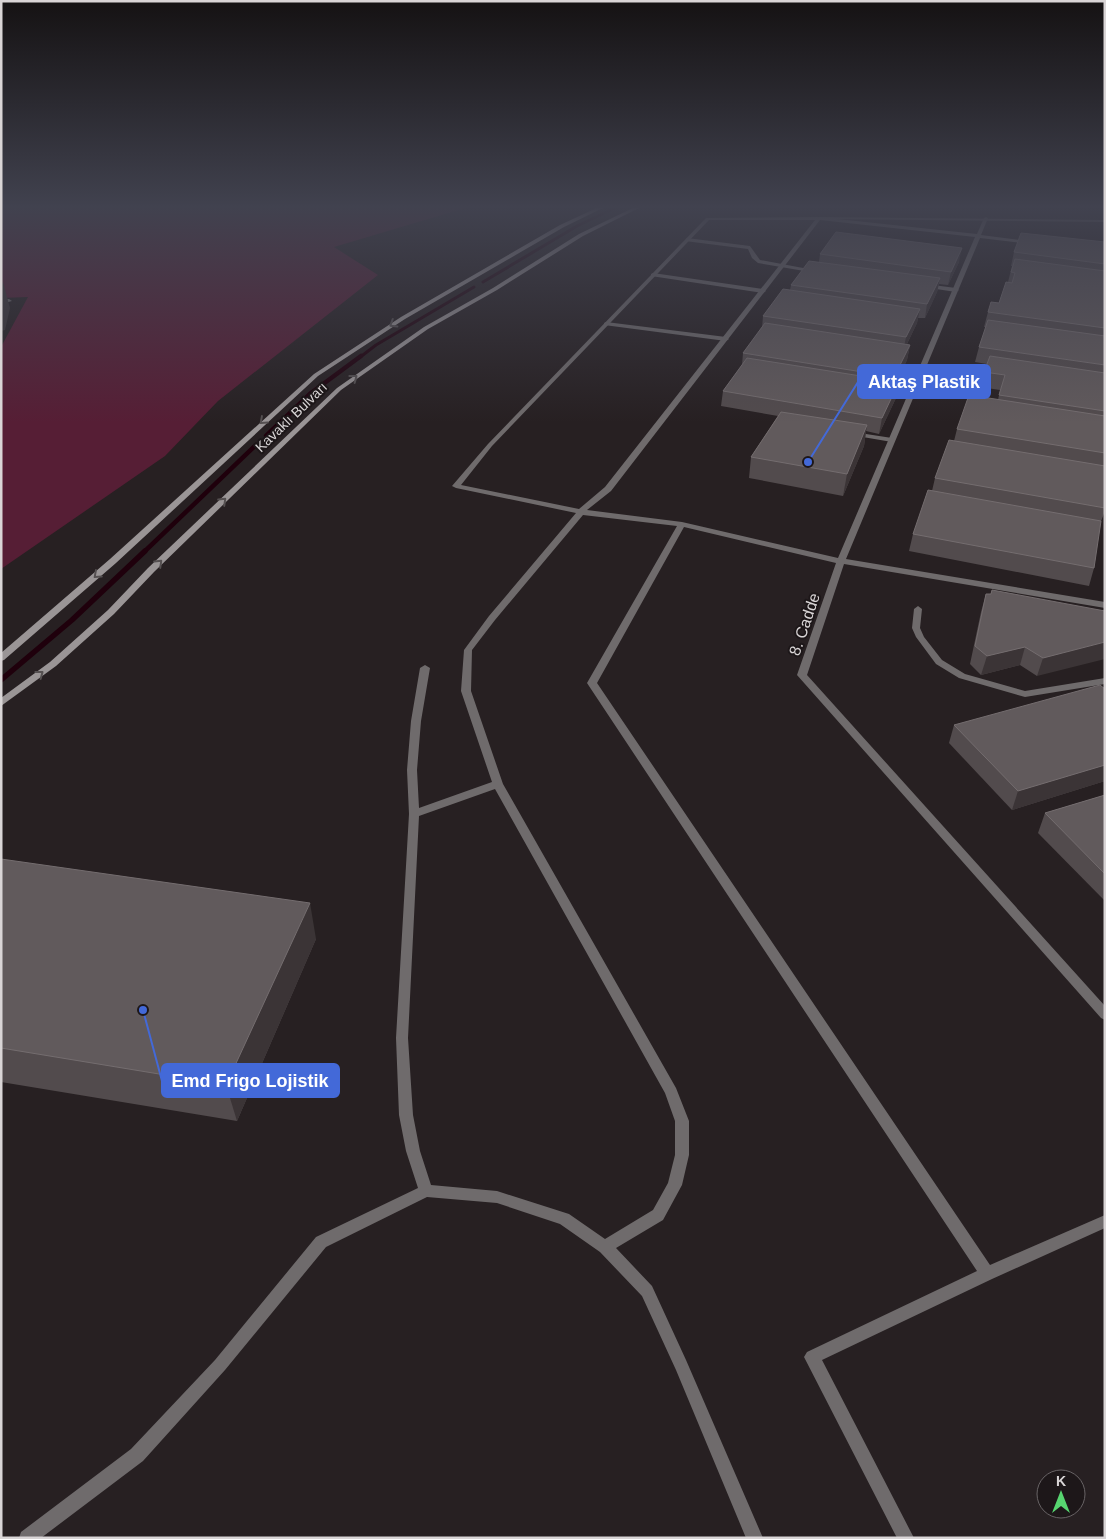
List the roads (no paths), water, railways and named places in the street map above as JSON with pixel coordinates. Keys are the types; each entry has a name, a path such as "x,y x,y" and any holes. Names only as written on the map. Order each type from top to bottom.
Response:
{"main road":[{"name":"Kavaklı Bulvarı","path":"1,658 114,561 316,375 403,318 472,278"},
{"name":"Kavaklı Bulvarı","path":"1,703 53,664 111,612 151,570 339,389 426,328 513,278"}],"street":[{"path":"650,278 490,444 456,486 581,512 682,524 841,561 1105,604"},
{"path":"672,278 763,291"},
{"path":"605,1247 658,1215 675,1185 682,1155 682,1121 671,1092 498,784 466,691 468,650 504,603 581,512 608,489 773,278"},
{"name":"8. Cadde","path":"961,278 841,561 802,676 1105,1015"},
{"path":"917,285 956,290"},
{"path":"1,302 9,301"},
{"path":"606,324 726,339"},
{"path":"848,433 892,440"},
{"path":"682,524 592,683 987,1274"},
{"path":"918,609 916,628 920,638 940,662 962,676 1024,694 1105,681"},
{"path":"425,668 416,721 413,760 414,814 402,1038 406,1115 413,1151 426,1191"},
{"path":"414,814 498,784"},
{"path":"27,1538 136,1455 220,1365 321,1242 426,1191 497,1198 564,1219 605,1247 647,1291 682,1365 755,1538"},
{"path":"906,1538 812,1357 987,1274 1105,1221"}],"waterway":[{"path":"483,282 490,278"},
{"path":"359,358 376,345 474,287"},
{"path":"266,436 311,393 361,356"},
{"path":"144,552 256,445"},
{"path":"1,680 72,620 145,551"}],"place":[{"name":"Aktaş Plastik","path":"808,462"},
{"name":"Emd Frigo Lojistik","path":"143,1010"}]}
